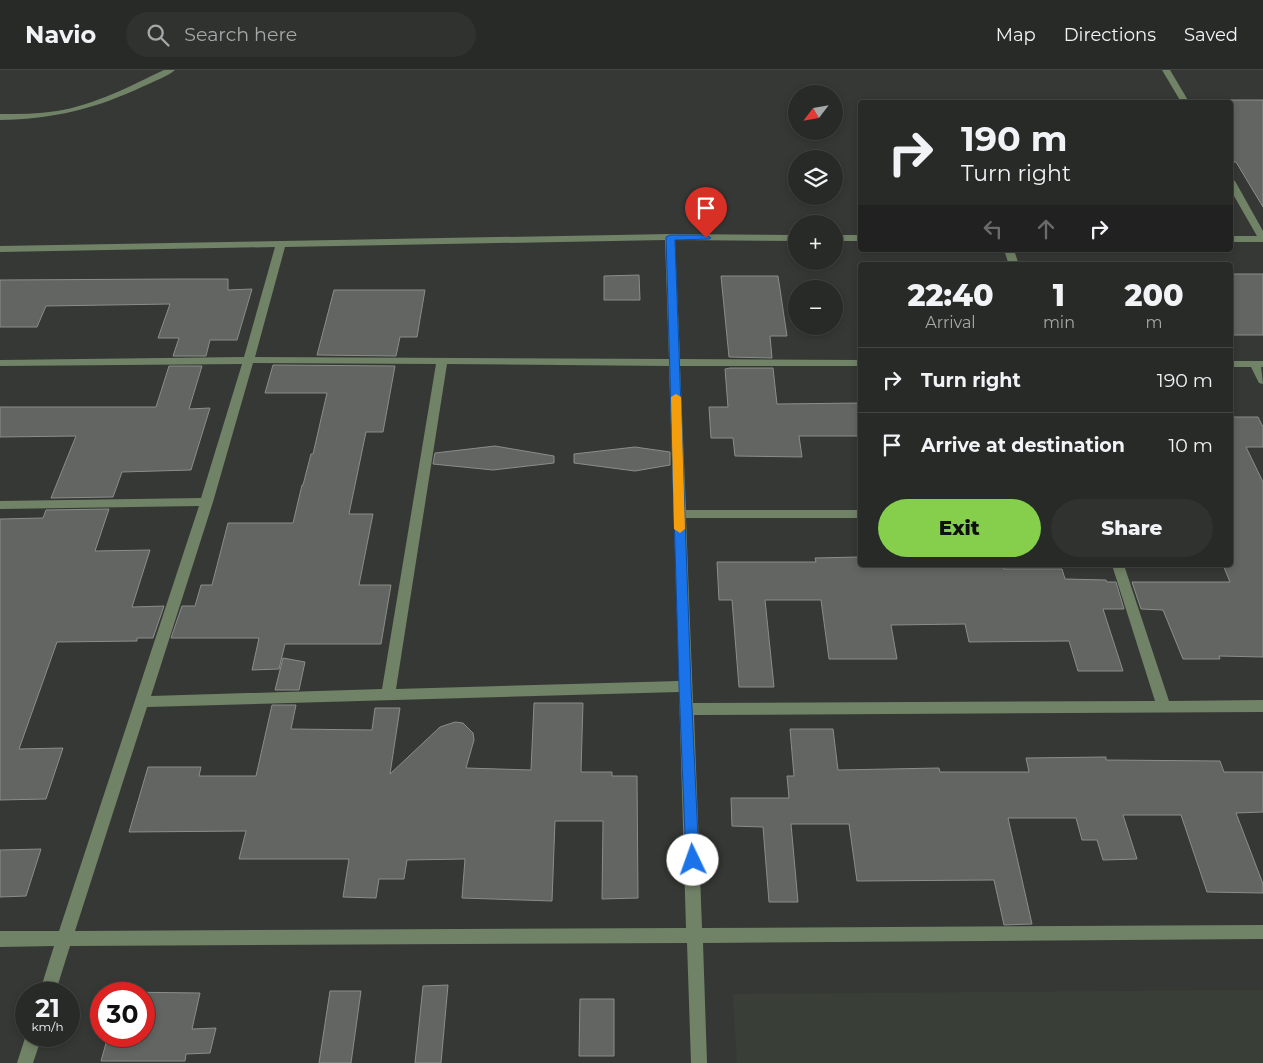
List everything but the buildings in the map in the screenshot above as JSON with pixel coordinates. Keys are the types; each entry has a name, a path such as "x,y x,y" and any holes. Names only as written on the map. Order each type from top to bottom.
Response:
{"street":[{"path":"0,117 33,117 66,112 114,97 171,70"},
{"path":"1166,70 1184,100"},
{"path":"1233,187 1263,239"},
{"path":"0,249 670,237 788,238"},
{"path":"670,237 700,1063"},
{"path":"843,238 858,238"},
{"path":"1233,239 1263,239"},
{"path":"51,982 207,502 250,360 281,244"},
{"path":"0,363 250,360 858,362"},
{"path":"388,695 442,361"},
{"path":"1233,364 1259,364 1263,380"},
{"path":"0,505 207,502"},
{"path":"679,514 858,514"},
{"path":"1119,567 1164,706"},
{"path":"141,702 685,686"},
{"path":"686,709 1263,706"},
{"path":"0,939 1263,932"},
{"path":"25,1063 30,1047"}],"shaded area":[{"path":"1263,990 1263,1063 737,1063 733,994"}],"slow traffic":[{"path":"676,397 680,529"}],"route":[{"path":"693,860 685,686 670,237 706,238"}]}
